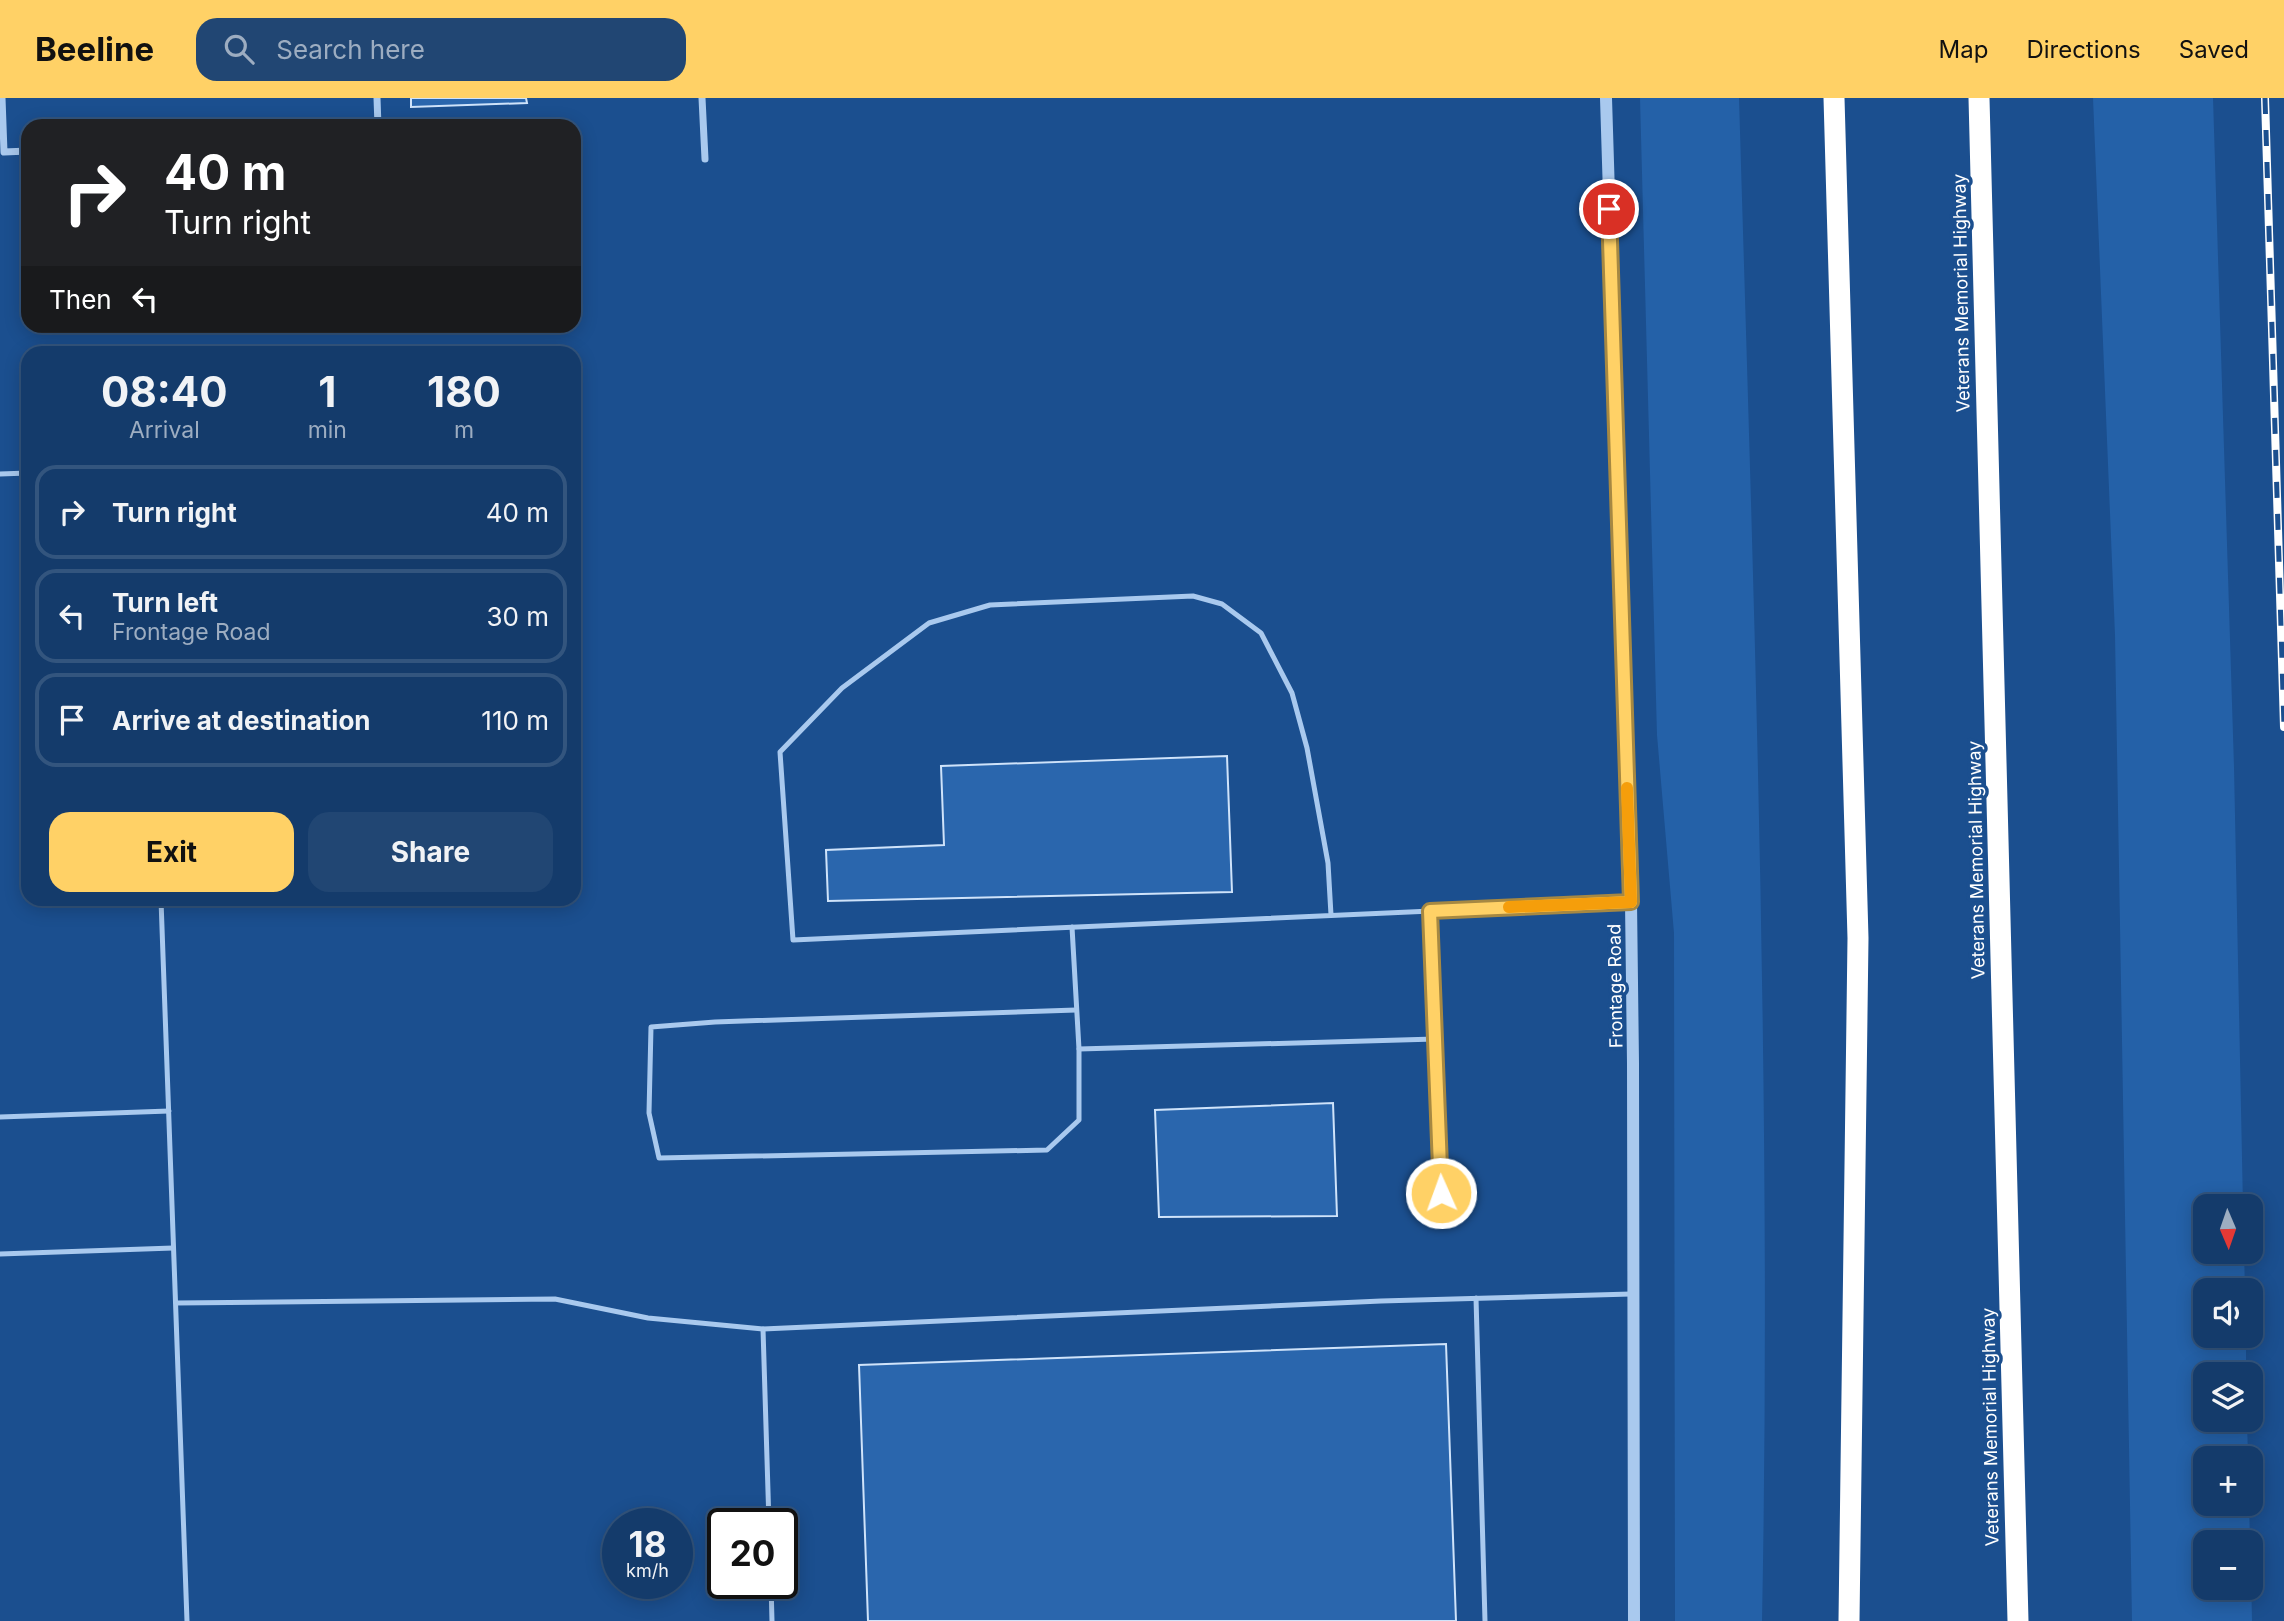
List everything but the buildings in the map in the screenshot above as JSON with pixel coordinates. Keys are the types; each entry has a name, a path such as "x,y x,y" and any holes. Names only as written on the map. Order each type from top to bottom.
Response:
{"highway":[{"path":"1834,98 1858,938 1849,1621"},
{"name":"Veterans Memorial Highway","path":"1979,98 2018,1621"}],"street":[{"path":"2,98 4,152 21,151"},
{"path":"377,98 378,119"},
{"path":"702,98 705,159"},
{"name":"Frontage Road","path":"1606,98 1631,902 1634,1621"}],"lane":[{"path":"0,474 21,473"},
{"path":"1331,915 1328,863 1307,748 1292,692 1261,633 1222,604 1193,596 990,605 929,623 842,688 780,752 793,940 1631,902"},
{"path":"161,906 187,1621"},
{"path":"1430,911 1442,1219"},
{"path":"1072,927 1079,1049 1079,1120 1047,1150 659,1158 649,1114 651,1027 715,1022 1076,1010"},
{"path":"1079,1049 1436,1039"},
{"path":"0,1117 169,1111"},
{"path":"0,1254 173,1248"},
{"path":"176,1303 555,1299 648,1318 763,1329 1634,1293"},
{"path":"1476,1298 1485,1621"},
{"path":"763,1329 769,1508"},
{"path":"771,1599 772,1621"}],"shaded area":[{"path":"1640,98 1739,98 1756,669 1763,1050 1765,1240 1762,1621 1675,1621 1674,933 1657,735"},
{"path":"2093,98 2213,98 2234,767 2243,1194 2193,1194 2193,1264 2244,1264 2245,1278 2193,1278 2193,1348 2246,1348 2246,1362 2193,1362 2193,1432 2247,1432 2248,1446 2193,1446 2193,1516 2249,1516 2250,1530 2193,1530 2193,1600 2252,1600 2252,1621 2132,1621 2115,635"}],"railway":[{"path":"2265,98 2284,727"}],"slow traffic":[{"path":"1509,907 1631,902 1627,788"}],"route":[{"path":"1441,1193 1430,911 1631,902 1609,209"}]}
